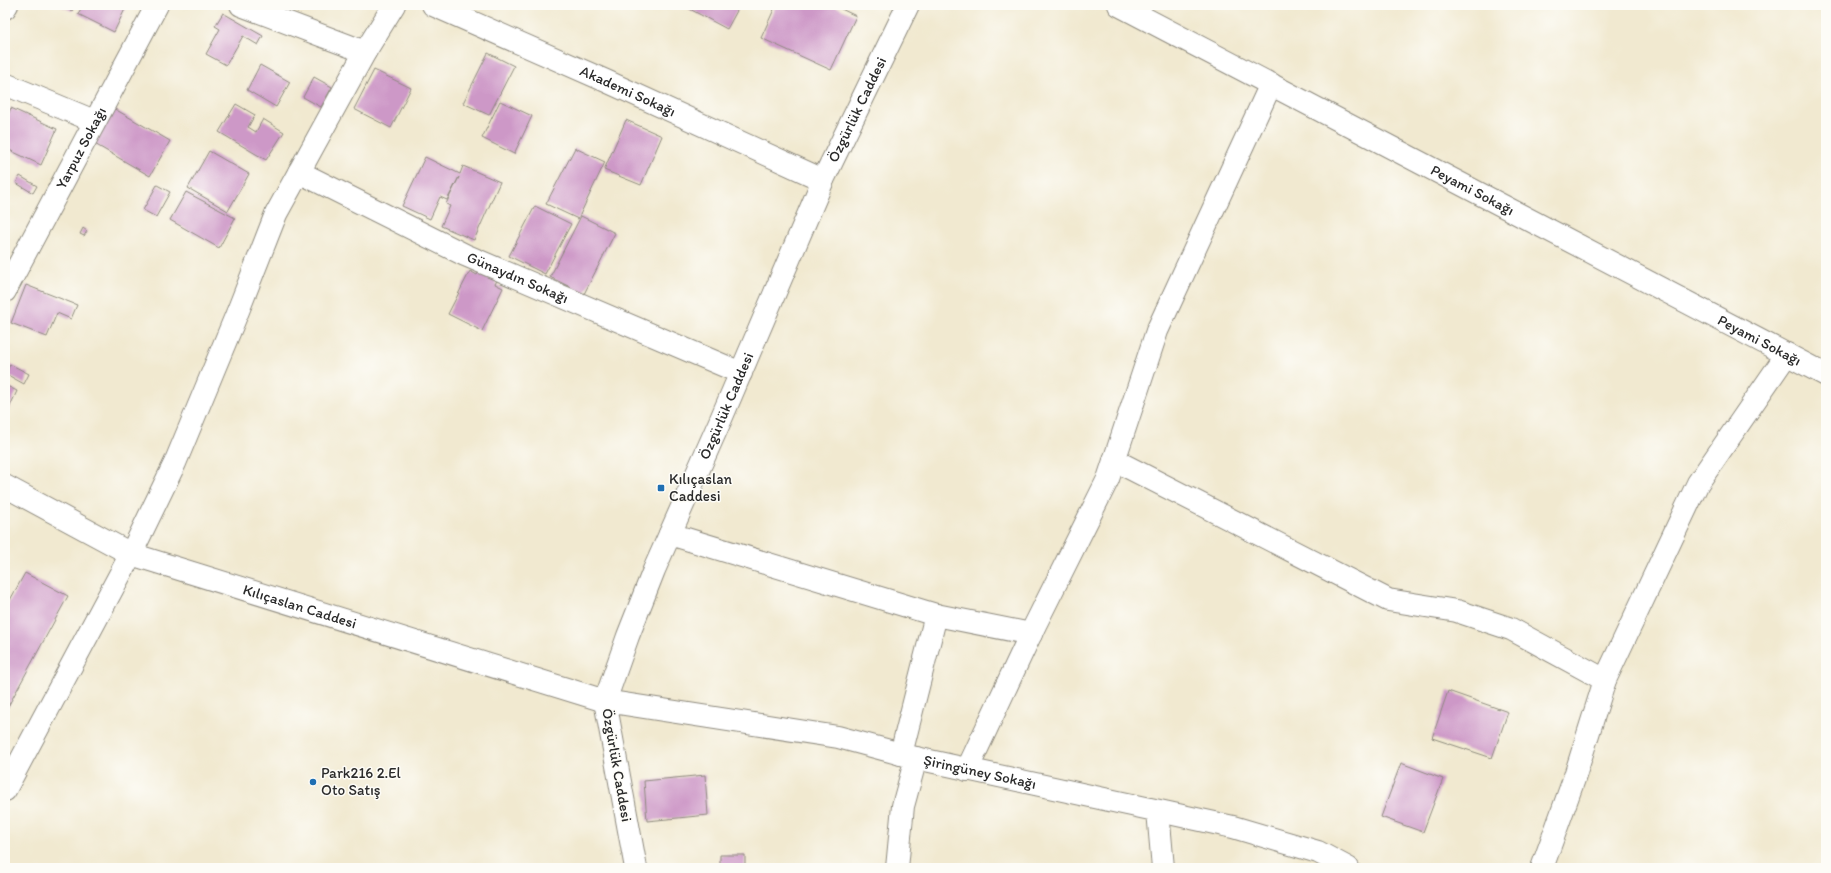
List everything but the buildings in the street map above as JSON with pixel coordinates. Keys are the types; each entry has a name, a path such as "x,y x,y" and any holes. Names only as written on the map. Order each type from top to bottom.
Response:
{"street":[{"name":"Yarpuz Sokağı","path":"5,291 94,120 157,5"},
{"path":"241,5 365,52"},
{"path":"5,790 131,554 175,463 276,214 365,52 394,5"},
{"name":"Akademi Sokağı","path":"432,5 606,81 823,180"},
{"name":"Özgürlük Caddesi","path":"636,868 606,701 628,636 670,534 741,373 823,180 908,5"},
{"name":"Peyami Sokağı","path":"1119,5 1826,375"},
{"path":"5,84 94,120"},
{"path":"967,770 1031,634 1108,479 1157,331 1271,84"},
{"name":"Günaydın Sokağı","path":"299,172 465,255 741,373"},
{"path":"1542,868 1574,779 1605,680 1698,483 1787,354"},
{"path":"1114,460 1388,600 1457,611 1511,628 1605,680"},
{"name":"Kılıçaslan Caddesi","path":"5,486 131,554 606,701"},
{"path":"670,534 936,615 1031,634"},
{"path":"897,868 908,756 936,615"},
{"name":"Şiringüney Sokağı","path":"606,701 838,737 967,770 1233,827 1318,852 1348,868"},
{"path":"1158,811 1163,868"}],"place":[{"name":"Kılıçaslan Caddesi","path":"661,488"},
{"name":"Park216 2.El Oto Satış","path":"313,782"}]}
